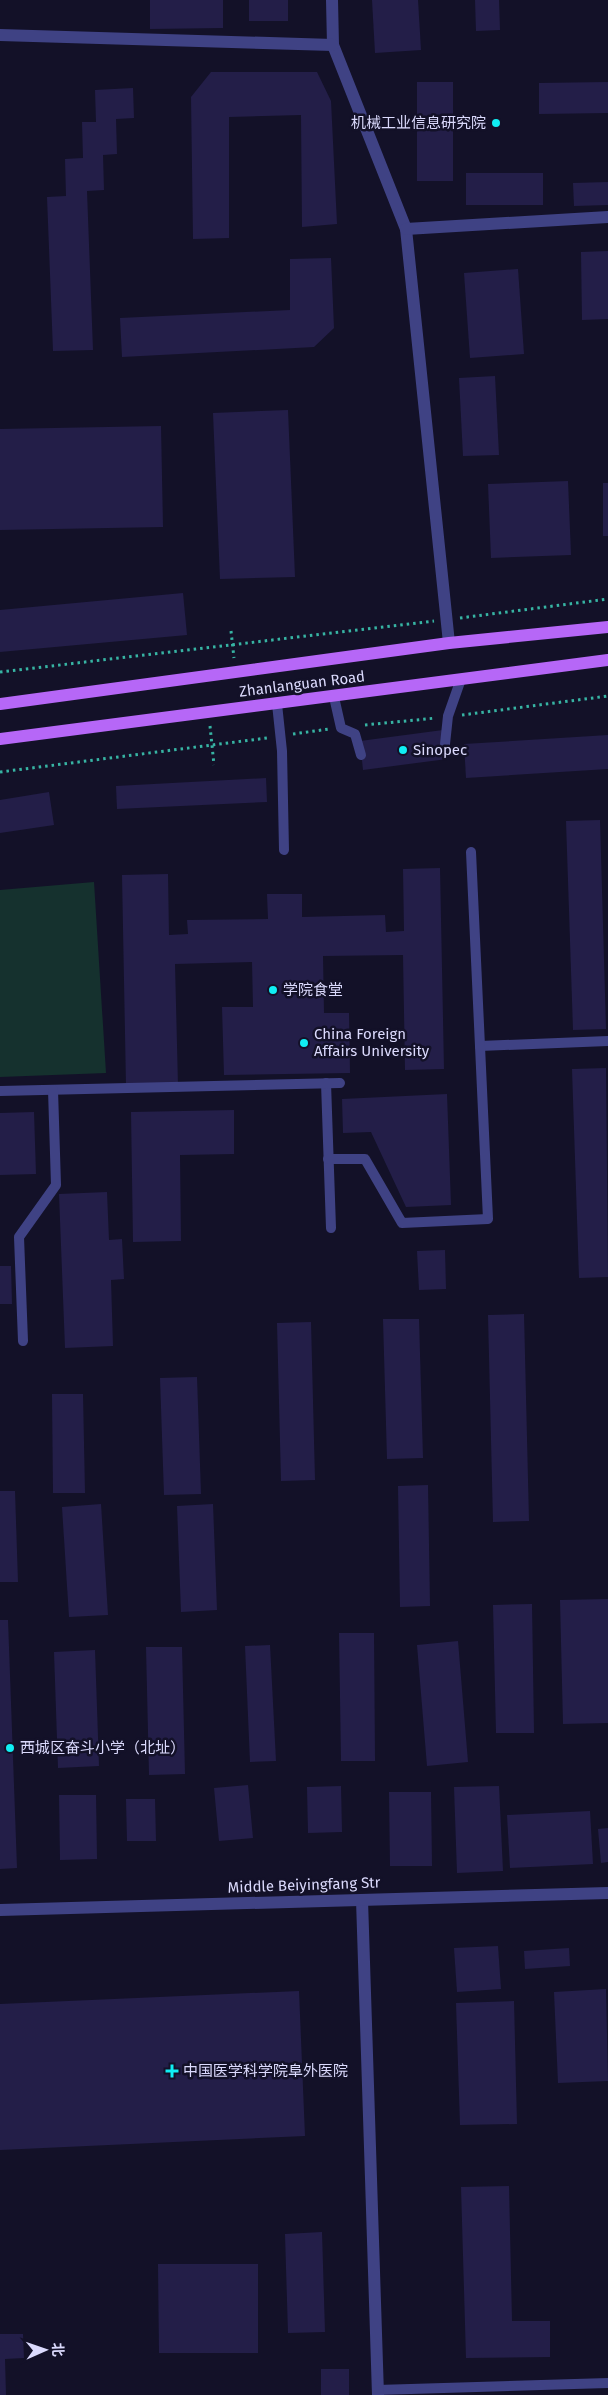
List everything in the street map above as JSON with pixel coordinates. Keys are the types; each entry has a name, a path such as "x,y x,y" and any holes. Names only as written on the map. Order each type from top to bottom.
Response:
{"main road":[{"name":"Zhanlanguan Road","path":"0,704 449,644 608,626"},
{"name":"Zhanlanguan Road","path":"0,739 608,660"}],"street":[{"path":"332,0 333,45 406,229 449,644"},
{"path":"0,35 333,45"},
{"path":"406,229 608,217"},
{"name":"Middle Beiyingfang Str","path":"0,1910 608,1893"},
{"path":"362,1900 378,2392"}],"lane":[{"path":"445,744 448,716 461,679"},
{"path":"334,697 341,728 355,734 361,755"},
{"path":"277,704 284,850"},
{"path":"328,1159 365,1159 402,1223 488,1219 471,852"},
{"path":"480,1046 608,1041"},
{"path":"0,1091 340,1083"},
{"path":"326,1084 331,1228"},
{"path":"23,1341 19,1237 56,1185 53,1090"},
{"path":"378,2392 608,2383"}],"path":[{"path":"0,672 447,620 608,599"},
{"path":"0,772 608,696"}],"green space":[{"path":"94,882 106,1073 0,1077 0,890"}],"building":[{"path":"150,0 223,0 223,28 150,29"},
{"path":"249,0 288,0 288,21 249,21"},
{"path":"372,0 418,0 421,50 375,53"},
{"path":"475,0 499,0 500,30 476,31"},
{"path":"211,72 317,72 331,101 337,224 302,227 301,115 229,117 229,238 193,239 191,97"},
{"path":"417,82 453,82 453,181 417,181"},
{"path":"608,82 608,113 539,114 539,83"},
{"path":"133,88 134,118 116,119 117,154 103,155 104,190 87,191 93,350 53,351 47,197 66,196 65,159 83,158 82,122 96,122 95,90"},
{"path":"466,173 543,173 543,205 466,205"},
{"path":"608,182 608,205 574,206 573,183"},
{"path":"608,251 608,319 582,320 581,252"},
{"path":"331,258 334,328 314,347 122,357 120,318 290,310 290,259"},
{"path":"518,269 524,354 470,358 464,273"},
{"path":"495,376 499,455 463,456 459,378"},
{"path":"288,410 295,577 220,579 213,413"},
{"path":"161,426 163,527 0,530 0,429"},
{"path":"568,481 571,555 491,558 488,484"},
{"path":"603,483 608,483 608,536 603,536"},
{"path":"183,593 187,635 0,652 0,610"},
{"name":"Sinopec","path":"443,730 447,759 363,770 360,741"},
{"path":"608,735 608,769 466,778 464,744"},
{"path":"266,778 267,802 117,809 116,786"},
{"path":"49,792 54,825 0,833 0,800"},
{"path":"600,820 606,1029 573,1030 566,821"},
{"path":"440,868 444,1069 405,1070 403,955 323,956 324,1013 349,1013 350,1073 224,1075 222,1007 253,1007 252,962 175,964 178,1085 126,1086 122,875 168,874 169,935 188,934 187,920 268,919 267,894 302,894 302,917 385,915 386,932 404,931 403,869"},
{"path":"606,1068 608,1277 579,1278 572,1069"},
{"path":"447,1094 451,1205 406,1207 371,1132 343,1133 342,1099"},
{"path":"234,1110 234,1154 180,1155 181,1241 133,1242 131,1112"},
{"path":"34,1112 36,1174 0,1175 0,1113"},
{"path":"107,1192 109,1240 122,1239 124,1279 111,1280 113,1346 65,1348 59,1194"},
{"path":"445,1250 446,1289 419,1290 417,1251"},
{"path":"0,1266 11,1266 12,1304 0,1304"},
{"path":"524,1314 529,1521 493,1522 488,1315"},
{"path":"383,1319 419,1319 423,1458 387,1459"},
{"path":"311,1322 315,1480 281,1481 277,1323"},
{"path":"197,1377 201,1494 164,1495 160,1378"},
{"path":"52,1394 83,1394 85,1493 53,1493"},
{"path":"428,1485 430,1606 400,1607 398,1486"},
{"path":"0,1491 15,1491 18,1582 0,1582"},
{"path":"101,1504 108,1615 69,1617 62,1507"},
{"path":"213,1504 217,1610 181,1612 177,1506"},
{"path":"608,1599 608,1723 563,1724 560,1600"},
{"path":"532,1604 534,1733 496,1733 493,1605"},
{"path":"0,1620 8,1620 17,1868 0,1869"},
{"path":"339,1633 374,1633 375,1761 341,1761"},
{"path":"458,1641 468,1762 427,1766 417,1645"},
{"path":"270,1645 276,1761 250,1762 245,1646"},
{"path":"146,1647 182,1647 185,1774 149,1775"},
{"path":"95,1650 99,1766 58,1768 54,1652"},
{"path":"248,1785 253,1838 219,1841 214,1788"},
{"path":"341,1786 342,1832 308,1833 307,1787"},
{"path":"499,1786 503,1871 457,1873 454,1787"},
{"path":"389,1792 431,1792 432,1866 390,1866"},
{"path":"59,1795 96,1795 97,1859 60,1860"},
{"path":"126,1799 155,1799 156,1841 127,1841"},
{"path":"590,1811 593,1864 510,1868 507,1815"},
{"path":"608,1828 608,1862 601,1863 598,1829"},
{"path":"498,1946 501,1989 457,1992 454,1948"},
{"path":"569,1948 570,1966 525,1969 524,1951"},
{"path":"606,1989 608,2081 558,2083 554,1992"},
{"path":"299,1991 305,2136 0,2150 0,2004"},
{"path":"514,2001 517,2124 460,2125 456,2003"},
{"path":"509,2186 512,2321 550,2321 550,2357 466,2358 461,2187"},
{"path":"322,2232 325,2332 288,2333 285,2234"},
{"path":"158,2264 258,2264 258,2353 159,2353"},
{"path":"0,2334 23,2334 24,2358 5,2359 6,2395 0,2395"},
{"path":"321,2369 349,2369 349,2395 321,2395"}],"place":[{"name":"机械工业信息研究院","path":"496,123"},
{"name":"Sinopec","path":"403,750"},
{"name":"学院食堂","path":"273,990"},
{"name":"China Foreign Affairs University","path":"304,1043"},
{"name":"西城区奋斗小学（北址）","path":"10,1748"},
{"name":"中国医学科学院阜外医院","path":"172,2071"}]}
